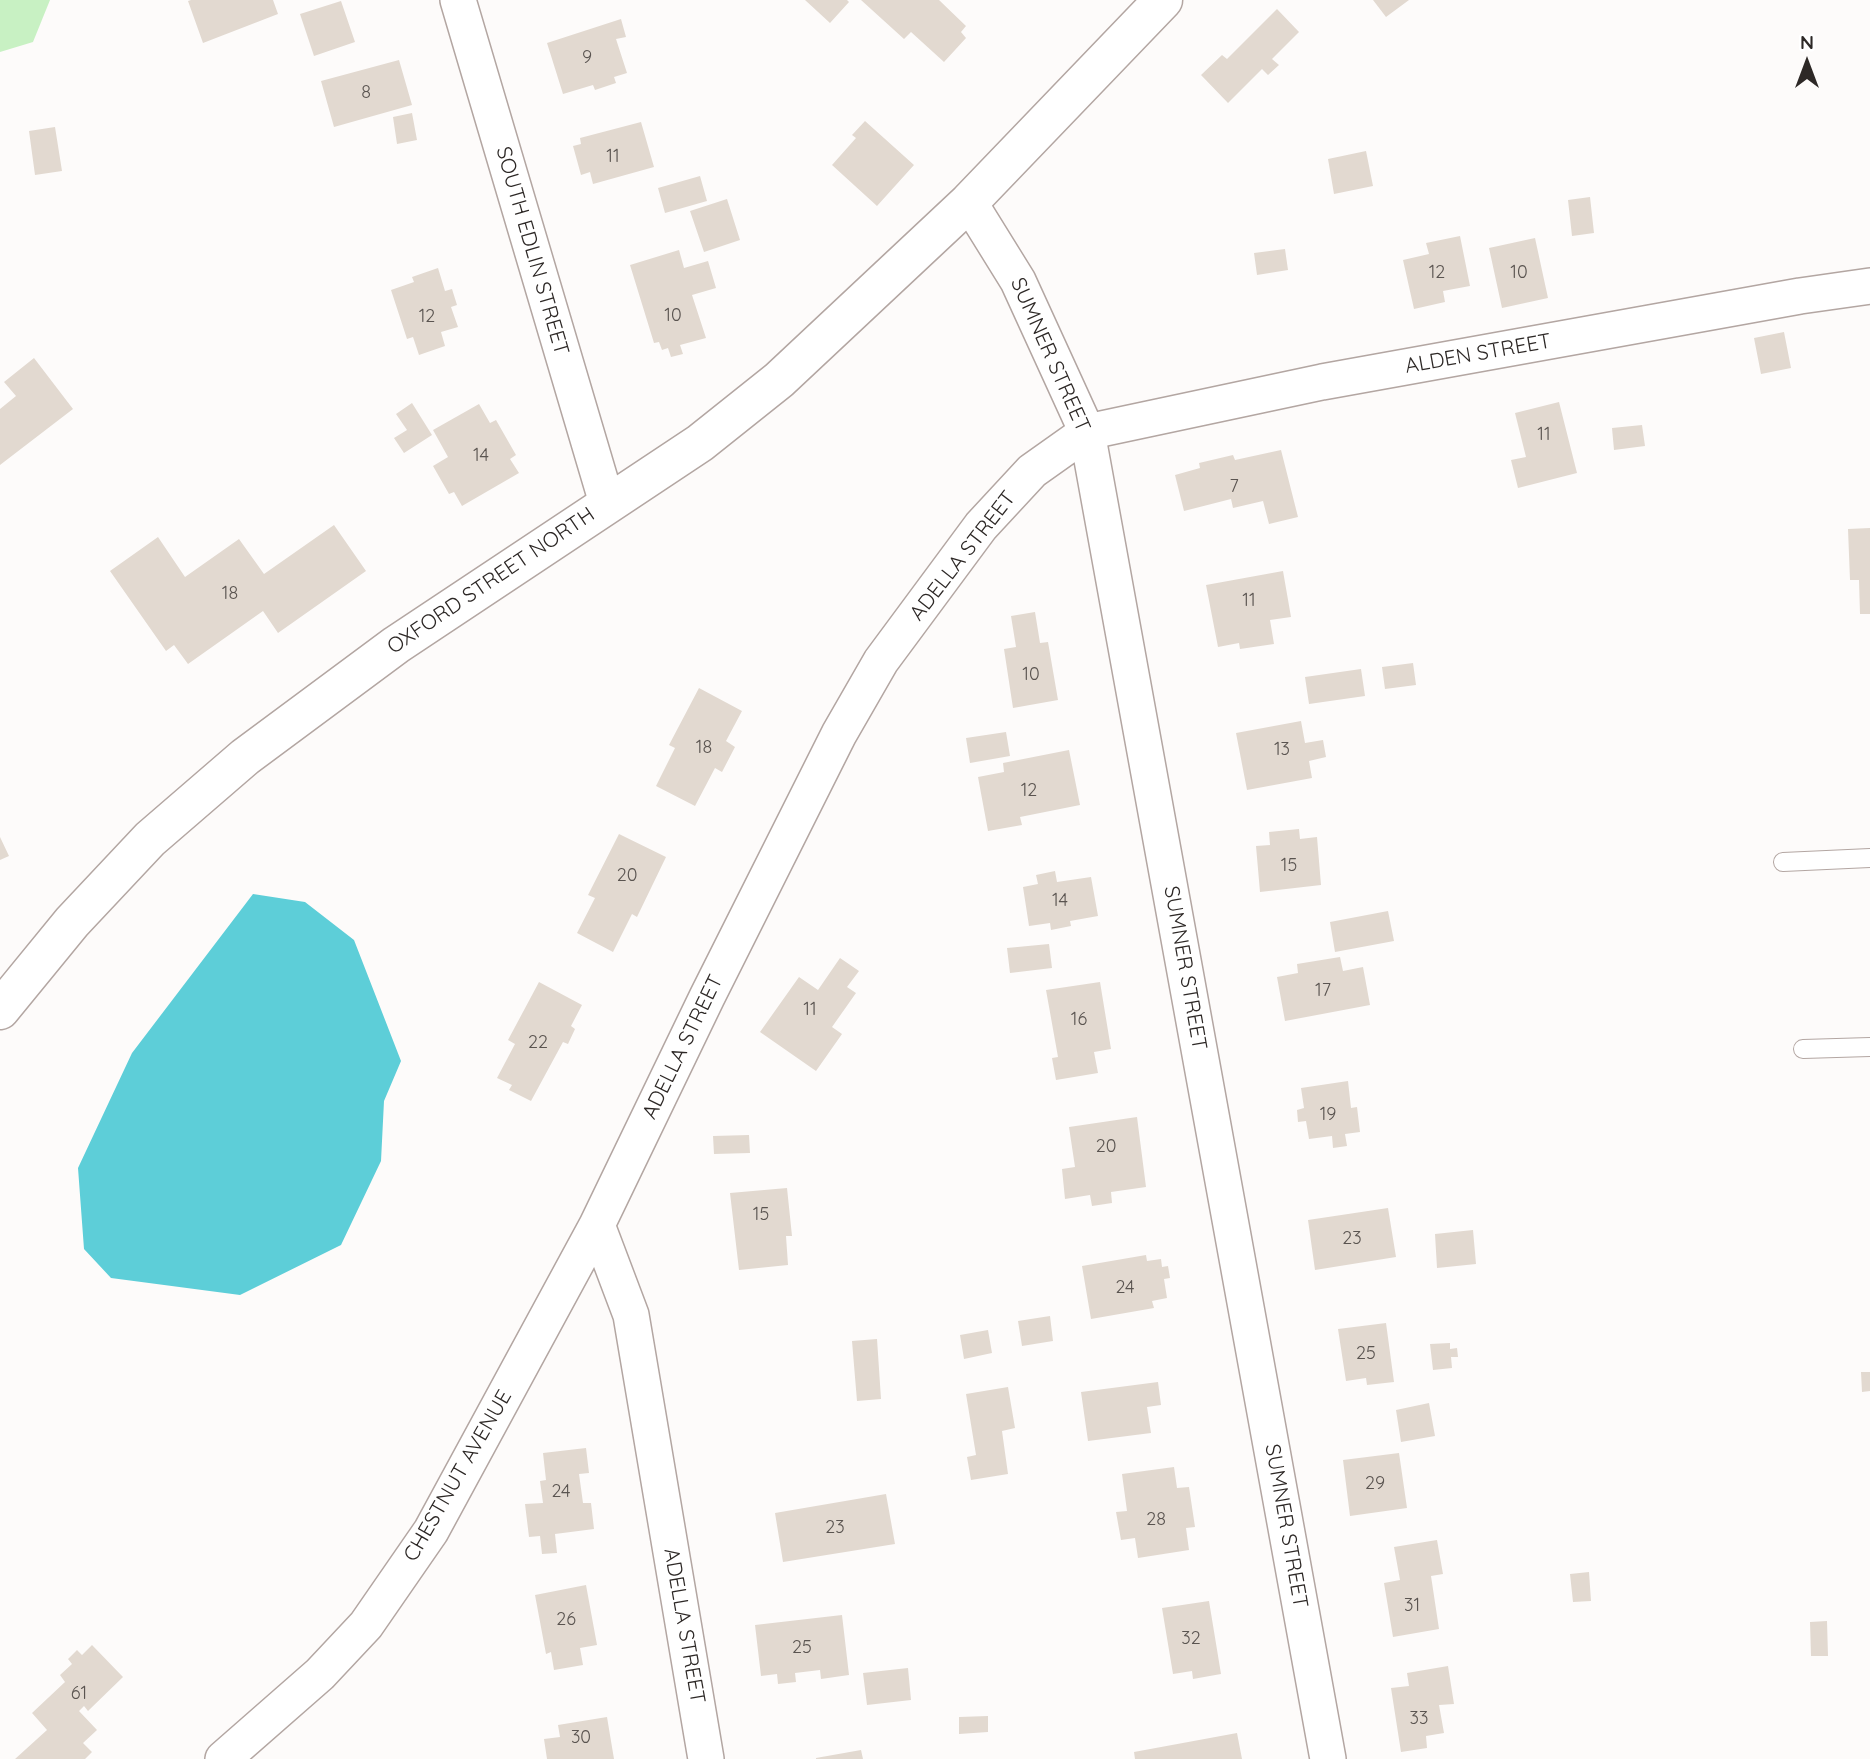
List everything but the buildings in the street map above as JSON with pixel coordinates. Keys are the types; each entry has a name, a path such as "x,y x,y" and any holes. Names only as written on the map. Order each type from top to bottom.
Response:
{"street":[{"name":"SOUTH EDLIN STREET","path":"458,0 607,503"},
{"name":"OXFORD STREET NORTH","path":"0,1010 72,922 150,839 245,757 396,645 701,443 779,380 969,202 1163,0"},
{"name":"SUMNER STREET","path":"969,202 1018,281 1087,432 1328,1759"},
{"name":"ALDEN STREET","path":"1087,432 1322,382 1800,296 1870,286"},
{"name":"ADELLA STREET","path":"706,1759 631,1315 597,1225 826,759 881,662 981,526 1032,471 1087,432"},
{"name":"CHESTNUT AVENUE","path":"223,1759 320,1674 366,1625 431,1531 597,1225"}],"lane":[{"path":"1783,862 1870,858"},
{"path":"1803,1049 1870,1047"}],"green space":[{"path":"0,0 50,0 33,42 0,52"}],"water":[{"path":"253,894 305,902 354,940 401,1061 384,1101 381,1161 341,1245 240,1295 111,1278 84,1249 78,1168 132,1053"}]}
